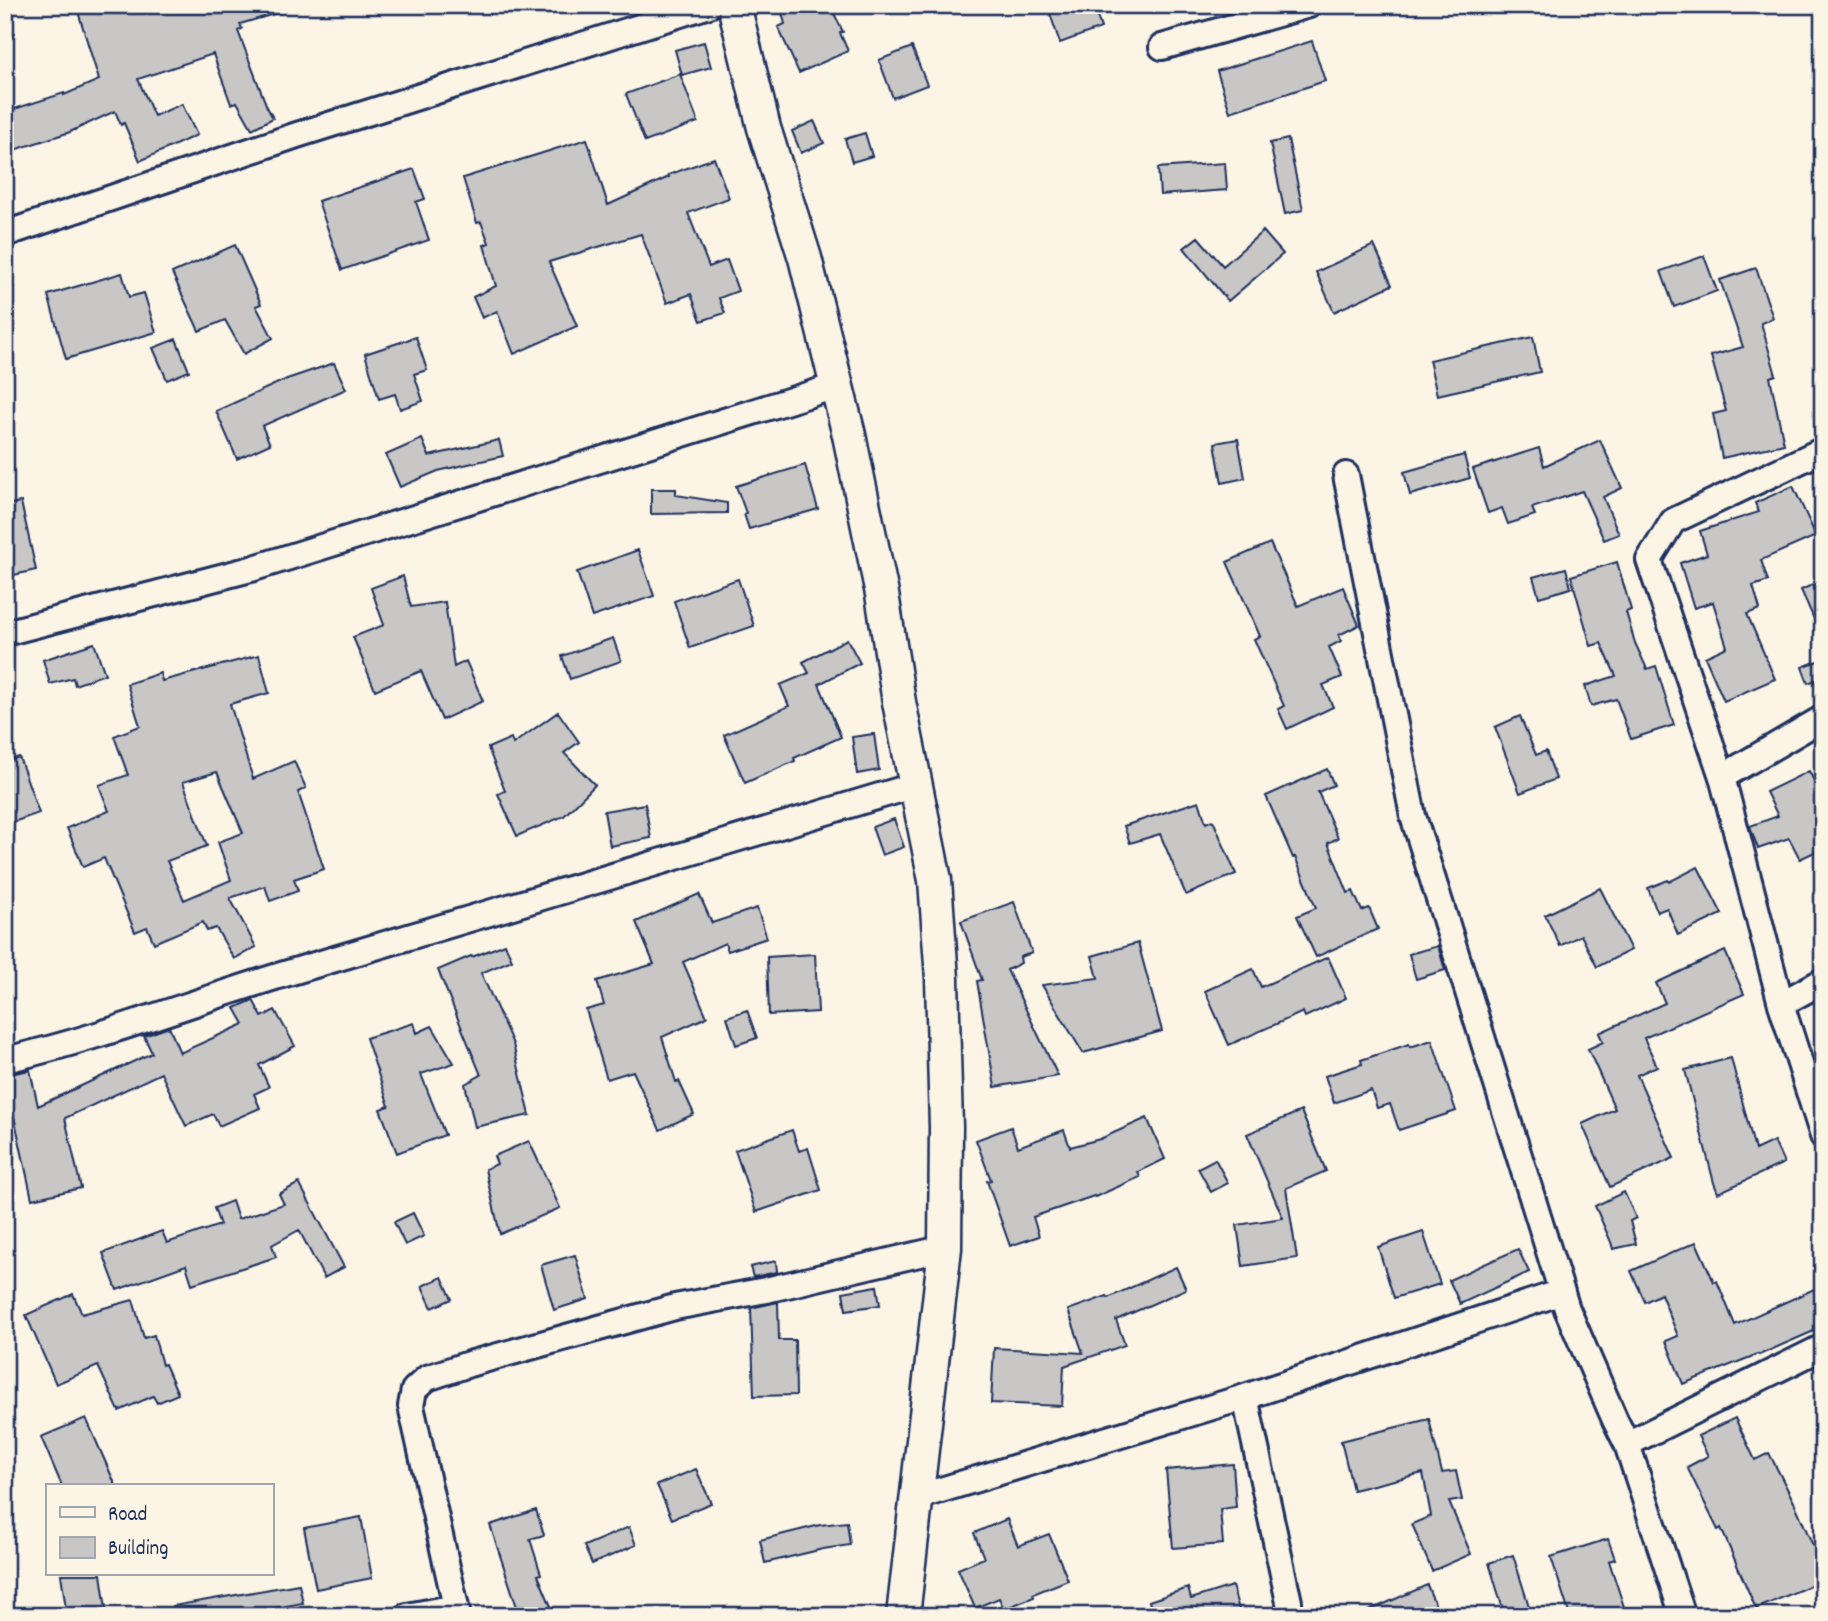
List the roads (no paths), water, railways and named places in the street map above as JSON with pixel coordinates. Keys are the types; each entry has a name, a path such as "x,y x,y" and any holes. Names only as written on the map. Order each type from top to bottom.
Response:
{"street":[{"path":"5,234 297,135 709,5"},
{"path":"734,5 765,128 805,258 849,435 935,880 942,979 946,1127 945,1248 902,1616"},
{"path":"1162,47 1309,5"},
{"path":"5,633 251,569 836,386"},
{"path":"1823,450 1673,521 1649,560 1722,777 1781,1004 1823,1136"},
{"path":"1346,475 1413,816 1566,1310 1627,1444 1683,1616"},
{"path":"1722,777 1823,718"},
{"path":"5,1060 45,1051 276,976 916,785"},
{"path":"1781,1004 1823,981"},
{"path":"407,1616 457,1611 411,1406 414,1390 427,1378 674,1307 779,1287 945,1248"},
{"path":"918,1497 1245,1397 1562,1292"},
{"path":"1627,1444 1823,1347"},
{"path":"1245,1397 1290,1616"}]}
